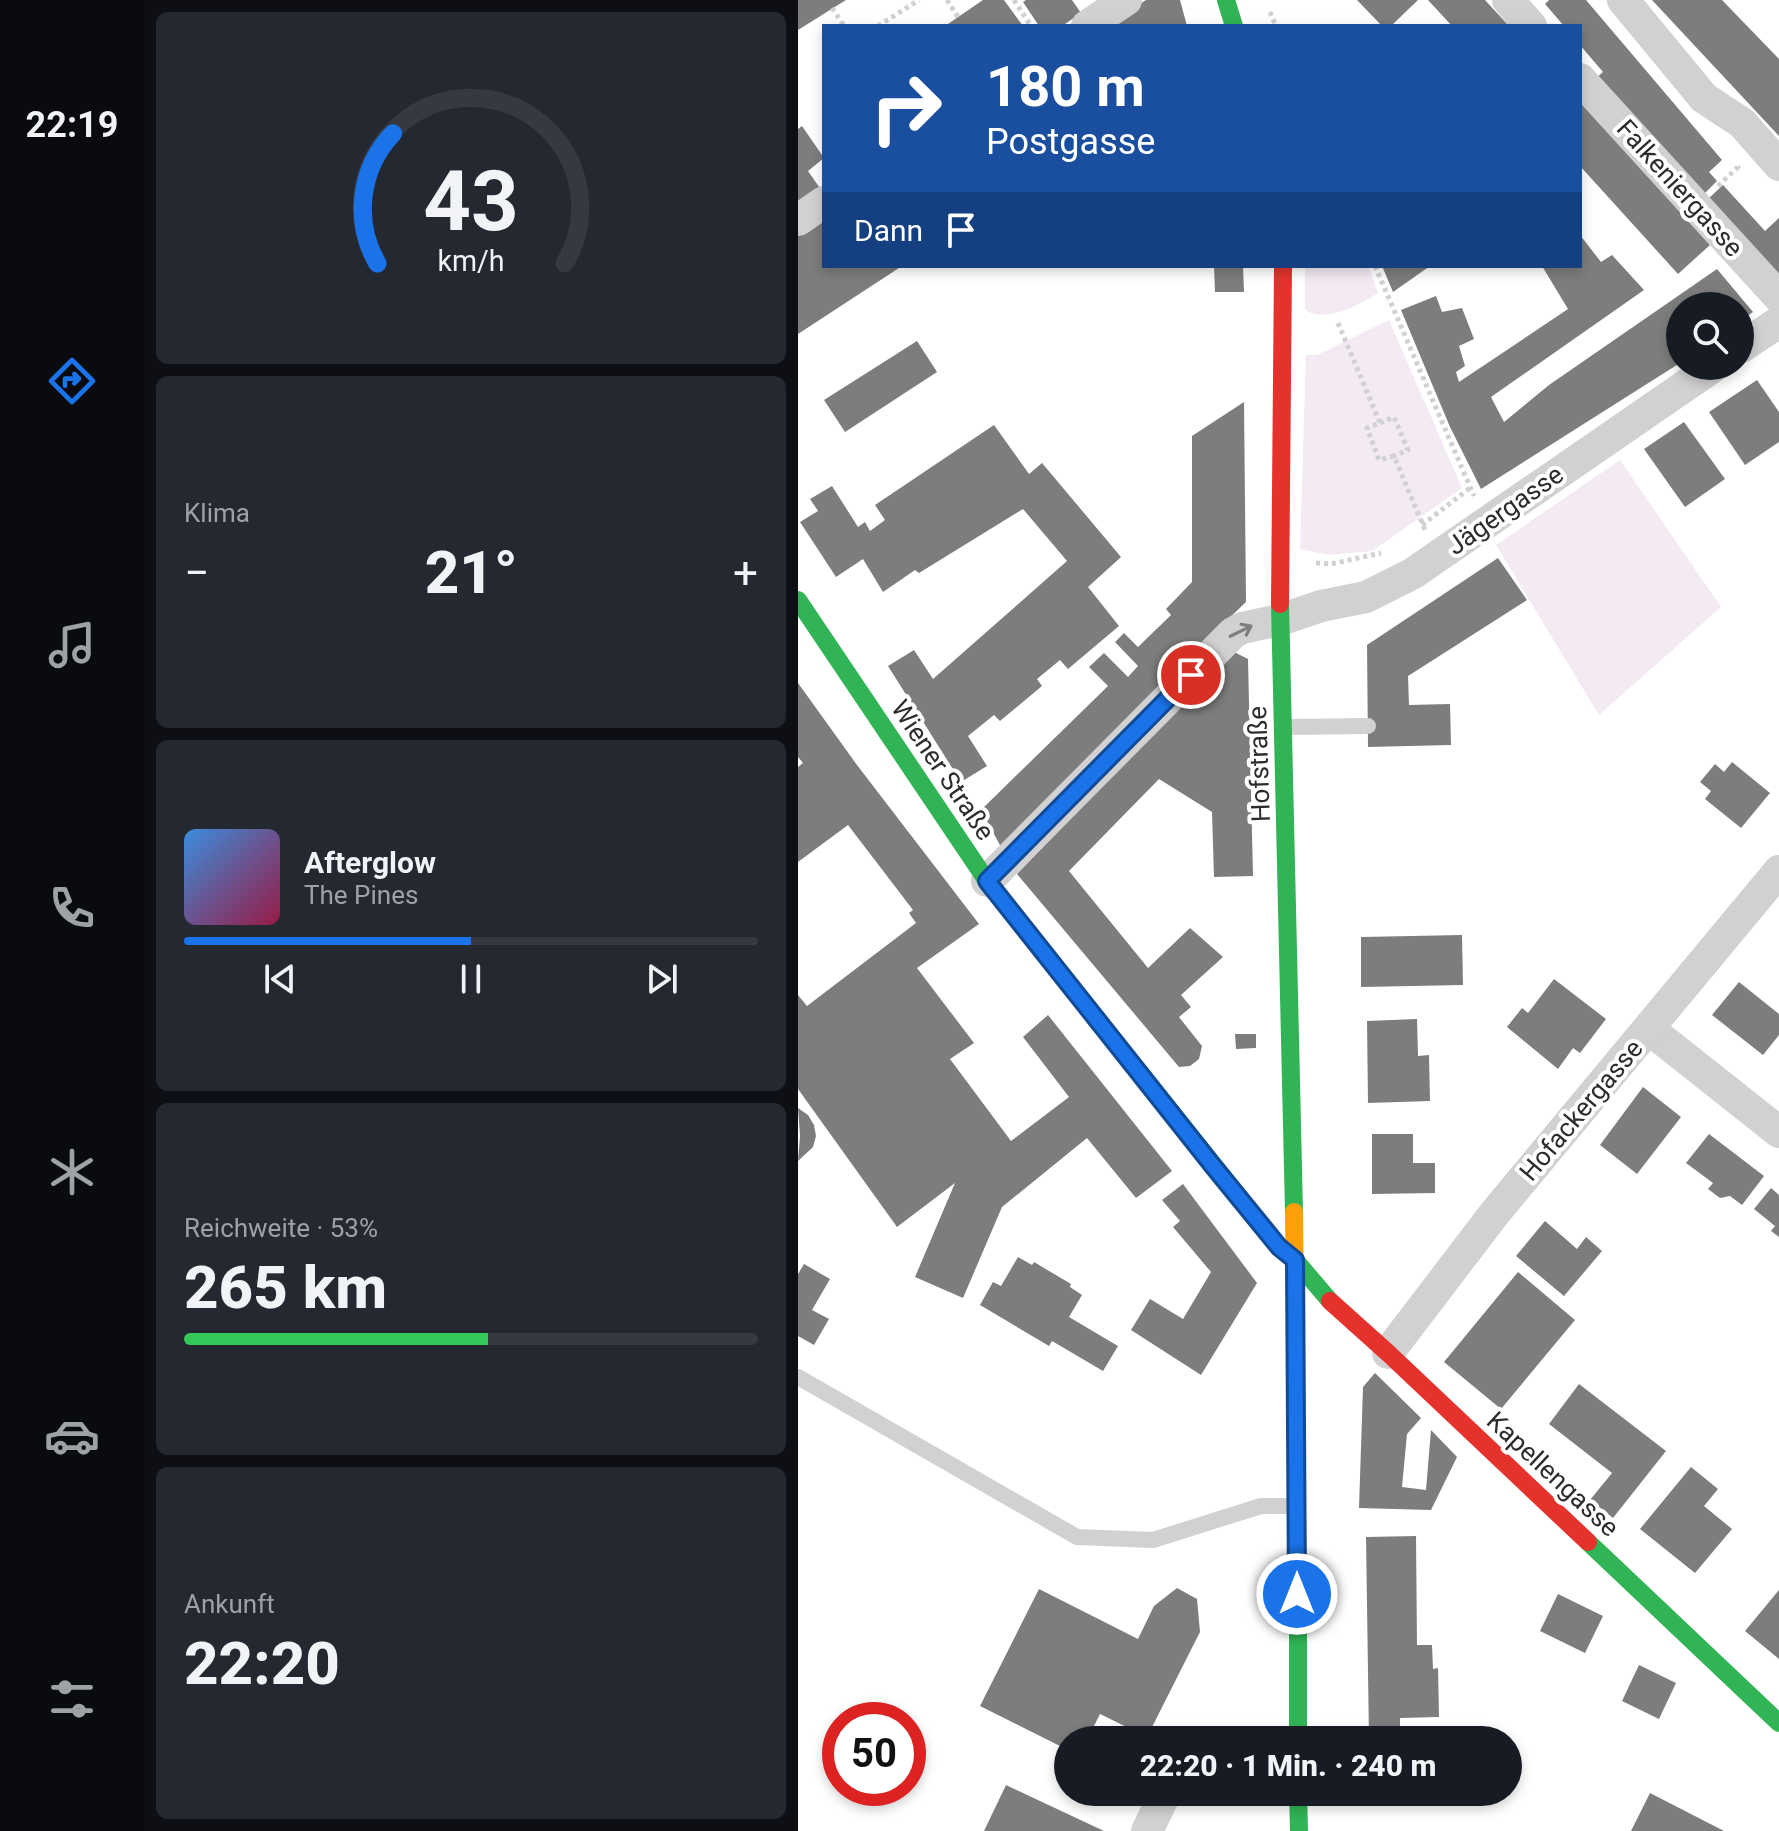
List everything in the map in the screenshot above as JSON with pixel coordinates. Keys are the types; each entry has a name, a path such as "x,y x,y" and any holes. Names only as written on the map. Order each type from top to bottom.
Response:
{"main road":[{"path":"1226,0 1233,24"},
{"name":"Hofstraße","path":"1283,268 1279,560 1295,1260"},
{"name":"Wiener Straße","path":"798,600 987,881 1222,1177 1279,1247 1295,1260"},
{"path":"1295,1260 1298,1726"},
{"name":"Kapellengasse","path":"1295,1260 1331,1303 1388,1353 1779,1723"},
{"path":"1298,1806 1299,1831"}],"street":[{"path":"1090,24 1126,0"},
{"path":"1508,0 1529,24"},
{"path":"1623,0 1704,98 1742,123 1779,165"},
{"name":"Falkeniergasse","path":"1582,81 1779,297"},
{"path":"798,220 822,203"},
{"path":"1754,339 1779,322"},
{"name":"Jägergasse","path":"987,881 1233,633 1321,606 1366,597 1412,574 1694,380"},
{"name":"Hofackergasse","path":"1388,1353 1494,1214 1779,871"},
{"path":"1649,1029 1779,1132"},
{"path":"1147,1831 1159,1806"}],"lane":[{"path":"1285,727 1368,726"},
{"path":"798,1377 1077,1537 1153,1540 1261,1506 1297,1506"}],"path":[{"path":"881,24 919,0"},
{"path":"947,0 958,17"},
{"path":"1014,0 1030,24"},
{"path":"832,8 843,24"},
{"path":"1697,207 1738,167 1727,155 1751,133"},
{"path":"1376,268 1486,522"},
{"path":"1338,323 1380,423"},
{"path":"1394,417 1408,450 1394,456 1379,460 1367,428 1394,417"},
{"path":"1394,456 1436,557"},
{"path":"1412,533 1470,488"},
{"path":"1279,560 1331,564 1389,551"}],"shaded area":[{"path":"1305,268 1369,268 1378,293 1331,314 1321,315 1305,309"},
{"path":"1389,320 1462,488 1372,551 1329,555 1300,549 1306,355 1317,355"},
{"path":"1620,460 1721,607 1599,715 1496,545"}],"building":[{"path":"798,0 846,0 798,30"},
{"path":"983,0 1004,0 1022,24 948,24"},
{"path":"1072,0 1081,13 1065,24 1038,24 1023,2"},
{"path":"1146,0 1180,0 1186,24 1110,24"},
{"path":"1357,0 1418,0 1393,24 1380,24"},
{"path":"1428,0 1485,0 1507,24 1450,24"},
{"path":"1549,0 1586,0 1722,160 1709,172 1717,181 1703,195 1596,78 1603,72 1582,47 1582,24 1562,24 1545,4"},
{"path":"1652,0 1722,0 1779,59 1779,136"},
{"path":"1582,104 1710,245 1678,274 1582,168"},
{"path":"802,126 822,155 822,160 808,171 822,195 798,212 798,129"},
{"path":"1723,185 1765,231 1779,218 1779,275 1708,199"},
{"path":"822,218 822,268 899,268 798,334 798,234"},
{"path":"1582,238 1601,262 1612,255 1644,290 1491,397 1504,422 1549,385 1666,304 1666,372 1481,489 1450,427 1401,310 1436,296 1442,312 1462,308 1474,339 1459,346 1465,366 1456,372 1459,382 1568,309 1543,268 1582,268"},
{"path":"1214,268 1243,268 1244,292 1215,292"},
{"path":"1383,268 1427,268 1393,292"},
{"path":"1717,269 1736,292 1684,292"},
{"path":"917,341 937,372 845,432 824,400"},
{"path":"1757,380 1779,412 1779,442 1745,465 1709,412"},
{"path":"1244,402 1246,602 1001,847 981,810 1108,686 1089,667 1104,653 1128,677 1138,666 1115,642 1124,633 1138,647 1171,615 1166,609 1192,582 1192,436"},
{"path":"1684,422 1725,479 1685,507 1644,449"},
{"path":"994,425 1029,474 1042,463 1121,557 1088,587 1119,626 1068,669 1060,660 1037,679 1042,686 1000,721 994,715 968,736 987,766 961,782 888,666 914,650 933,679 1067,561 1023,509 919,573 915,570 883,592 863,559 836,577 800,522 818,511 810,499 832,486 858,527 865,522 870,531 885,520 875,505"},
{"path":"1498,558 1527,600 1408,676 1409,705 1450,704 1451,745 1368,747 1367,645"},
{"path":"1232,651 1248,659 1253,876 1214,877 1212,812 1159,779 1069,871 1148,968 1190,928 1223,957 1181,995 1191,1007 1179,1017 1202,1046 1199,1059 1190,1066 1179,1067 1017,874"},
{"path":"798,683 979,924 917,968 974,1043 950,1059 1011,1141 1069,1097 1023,1037 1048,1015 1172,1171 1136,1198 1087,1138 1002,1207 963,1298 915,1277 955,1183 897,1227 798,1089 798,995 807,1006 916,923 909,913 913,910 848,825 798,862 798,767 803,763 798,757"},
{"path":"1732,762 1770,793 1741,828 1705,799 1711,791 1700,782 1715,764 1724,772"},
{"path":"1462,935 1463,985 1361,987 1361,937"},
{"path":"1554,979 1606,1019 1580,1053 1573,1048 1558,1069 1507,1027 1522,1008 1528,1013"},
{"path":"1739,982 1779,1014 1779,1035 1763,1055 1712,1015"},
{"path":"1417,1019 1418,1056 1429,1055 1430,1101 1368,1103 1367,1021"},
{"path":"1235,1034 1256,1034 1256,1048 1236,1049"},
{"path":"1643,1087 1681,1117 1637,1174 1600,1145"},
{"path":"798,1108 808,1115 816,1136 813,1147 798,1161 800,1136"},
{"path":"1372,1134 1413,1134 1413,1163 1435,1163 1435,1193 1372,1194"},
{"path":"1709,1134 1764,1176 1742,1205 1730,1196 1720,1198 1708,1189 1713,1183 1686,1163"},
{"path":"1183,1184 1257,1283 1201,1375 1131,1330 1150,1299 1183,1319 1211,1272 1173,1227 1180,1221 1162,1200"},
{"path":"1771,1188 1779,1195 1779,1237 1771,1231 1775,1226 1754,1209"},
{"path":"1545,1221 1577,1249 1586,1237 1602,1251 1564,1296 1516,1256"},
{"path":"1018,1257 1032,1265 1034,1262 1071,1284 1070,1287 1082,1295 1069,1317 1118,1346 1103,1371 1052,1341 1049,1346 980,1305 993,1282 1001,1286"},
{"path":"804,1264 830,1279 812,1310 829,1319 814,1345 798,1336 798,1274"},
{"path":"1518,1272 1575,1320 1501,1409 1444,1362"},
{"path":"1375,1373 1421,1418 1407,1434 1402,1487 1426,1490 1431,1430 1457,1457 1431,1510 1359,1508 1363,1387"},
{"path":"1579,1384 1666,1451 1613,1518 1590,1500 1612,1473 1549,1424"},
{"path":"1691,1467 1718,1489 1704,1506 1732,1529 1695,1573 1640,1529"},
{"path":"1416,1536 1417,1645 1432,1645 1433,1669 1438,1668 1439,1717 1400,1718 1400,1726 1369,1726 1366,1537"},
{"path":"1177,1588 1197,1599 1200,1632 1153,1726 1125,1726 1100,1714 1094,1726 1054,1726 1054,1743 980,1706 1039,1589 1138,1639 1154,1606"},
{"path":"1779,1590 1779,1659 1745,1631"},
{"path":"1558,1594 1603,1616 1585,1653 1540,1631"},
{"path":"1639,1665 1676,1683 1659,1719 1622,1701"},
{"path":"1006,1785 1104,1831 984,1831"},
{"path":"1650,1793 1724,1831 1631,1831"}],"traffic: fast":[{"path":"1226,0 1233,24"},
{"path":"798,600 987,881 1279,1247 1295,1260 1330,1301"},
{"path":"1280,604 1294,1212"},
{"path":"1588,1542 1779,1723"},
{"path":"1298,1611 1298,1726"},
{"path":"1298,1806 1299,1831"}],"traffic: slow":[{"path":"1294,1212 1298,1611"}],"traffic: jam":[{"path":"1280,604 1283,268"},
{"path":"1330,1301 1588,1542"}],"route":[{"path":"1191,675 987,881 1213,1166 1279,1247 1295,1260 1297,1594"}]}
